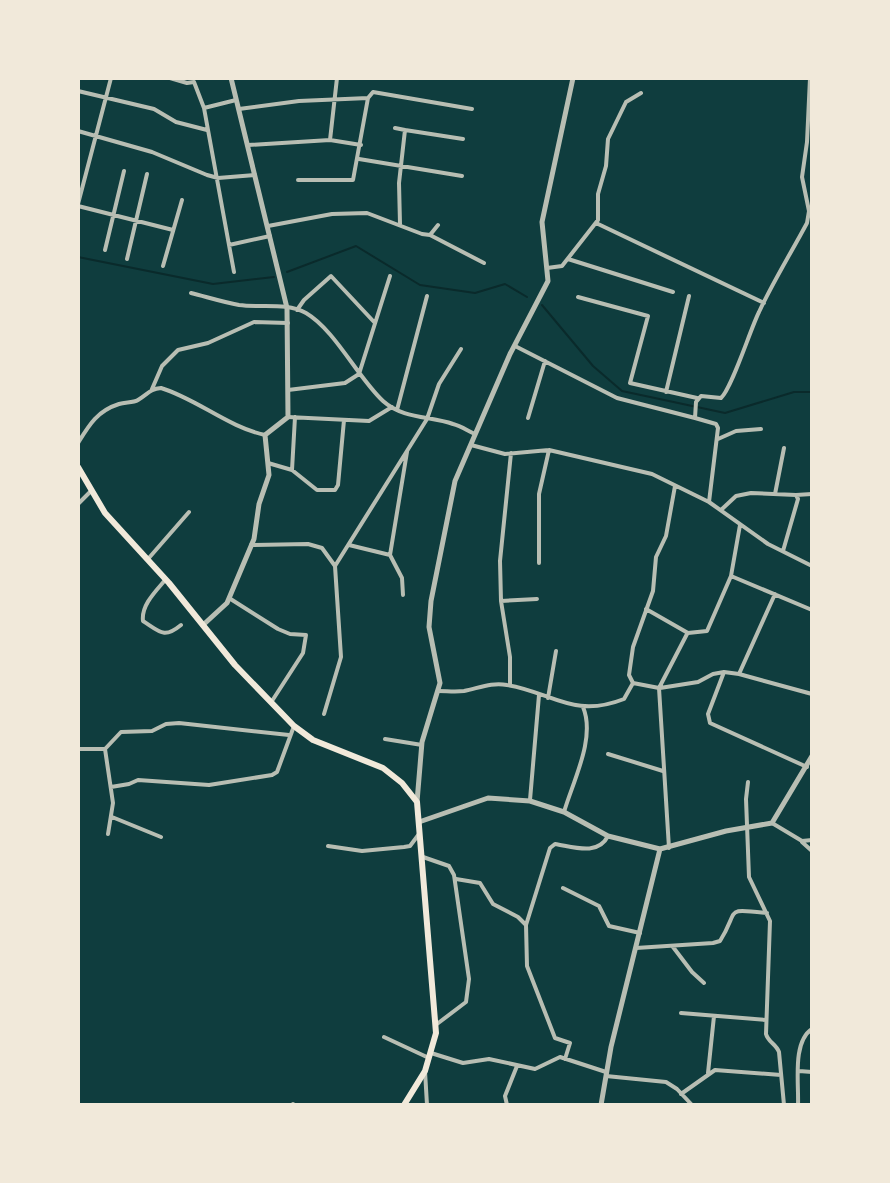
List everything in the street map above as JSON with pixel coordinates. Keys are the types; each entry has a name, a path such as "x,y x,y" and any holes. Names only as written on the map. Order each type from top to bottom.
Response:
{"main road":[{"path":"78,467 105,513 166,579 235,665 294,726 313,740 383,768 402,783 417,802 437,1024 425,1071 404,1105"}],"street":[{"path":"111,78 78,205 173,230"},
{"path":"170,78 187,83 194,80 204,108 234,272"},
{"path":"231,78 287,308 292,470"},
{"path":"330,140 337,78"},
{"path":"417,802 422,745 440,683 429,627 431,601 455,481 515,346 548,281 542,222 573,78"},
{"path":"578,297 648,316 630,383 696,400 724,396 764,303 807,223 809,211 802,177 810,130 810,78"},
{"path":"78,91 154,109 176,122 207,130"},
{"path":"298,180 353,180 368,98 373,92 472,109"},
{"path":"547,268 557,268 568,259 596,223 608,139 626,102 641,93"},
{"path":"239,109 299,101 368,98"},
{"path":"204,108 237,100"},
{"path":"395,128 463,139"},
{"path":"400,224 405,130"},
{"path":"78,131 152,152 218,178 255,175"},
{"path":"248,145 330,140 361,145"},
{"path":"359,159 462,176"},
{"path":"803,168 812,169"},
{"path":"105,250 124,171"},
{"path":"127,259 147,174"},
{"path":"163,266 182,200"},
{"path":"268,226 332,214 367,213 430,235 484,263"},
{"path":"596,223 764,303"},
{"path":"430,235 438,225"},
{"path":"229,245 270,236"},
{"path":"568,259 673,292"},
{"path":"297,310 331,276 375,323"},
{"path":"288,390 345,383 359,374 390,276"},
{"path":"191,293 239,305 287,308 309,315 342,349 359,374 394,409 452,423 475,434"},
{"path":"152,389 173,392 252,432 265,435 292,417 369,421 394,409 427,296"},
{"path":"666,392 689,296"},
{"path":"78,443 94,418 121,404 137,401 152,389 162,366 178,350 208,343 254,322 288,323"},
{"path":"515,346 617,398 716,424 718,439 709,502"},
{"path":"335,566 427,419 439,384 461,349"},
{"path":"528,418 545,361"},
{"path":"695,418 696,400"},
{"path":"268,463 292,470 317,490 335,490 344,420"},
{"path":"718,439 736,431 761,429"},
{"path":"203,625 229,598 251,545 269,475 265,435"},
{"path":"471,445 511,453 549,450 652,474 709,502 740,525 812,566"},
{"path":"775,494 784,448"},
{"path":"403,595 402,578 390,555 407,450"},
{"path":"539,563 539,494 549,450"},
{"path":"510,685 509,641 501,601 500,561 511,453"},
{"path":"633,683 629,675 633,647 653,591 656,557 666,536 675,486"},
{"path":"78,504 91,491"},
{"path":"721,510 736,496 751,493 812,494"},
{"path":"783,551 798,499 796,495"},
{"path":"147,559 189,512"},
{"path":"646,609 688,633 703,633 710,627 731,576 740,525"},
{"path":"251,545 308,544 322,548 335,566 341,657 324,714"},
{"path":"349,545 390,555"},
{"path":"731,576 812,610"},
{"path":"166,579 150,600 142,615 143,621 164,634 181,625"},
{"path":"739,674 775,594"},
{"path":"229,598 278,629 308,638 303,653 272,701"},
{"path":"501,601 537,599"},
{"path":"669,848 659,688 688,633"},
{"path":"548,698 556,651"},
{"path":"633,683 659,688 686,685 724,672 812,694"},
{"path":"724,672 708,714 710,723 807,767"},
{"path":"438,691 459,692 487,685 510,685 568,705 583,706 624,699 633,683"},
{"path":"530,801 539,695"},
{"path":"564,812 589,721 583,706"},
{"path":"78,749 105,749 121,732 152,731 166,724 179,723 289,735"},
{"path":"111,787 138,780 209,785 272,775 277,772 294,726"},
{"path":"385,739 422,745"},
{"path":"105,749 111,787 112,817 108,834"},
{"path":"608,754 664,772"},
{"path":"772,823 812,756"},
{"path":"748,782 749,877 770,921 766,1020 768,1040 779,1052 784,1105"},
{"path":"419,822 488,798 530,801 564,812 608,836 660,849 772,823 801,840 812,851"},
{"path":"112,817 161,837"},
{"path":"328,846 362,851 404,847 410,846 419,834"},
{"path":"565,1059 570,1043 555,1038 527,966 526,925 550,848 555,844 595,849 602,846 608,836"},
{"path":"801,840 812,840"},
{"path":"601,1105 660,849"},
{"path":"421,857 449,866 455,879 469,979 466,1002 437,1024"},
{"path":"455,879 480,883 493,904 518,917 526,925"},
{"path":"563,888 599,906 609,926 640,933"},
{"path":"636,948 720,941 729,919 740,910 768,913"},
{"path":"673,947 704,983"},
{"path":"681,1013 766,1020"},
{"path":"708,1073 714,1016"},
{"path":"792,1105 798,1103 800,1044 812,1029"},
{"path":"384,1037 430,1056 463,1063 489,1059 540,1069 556,1057 606,1074 666,1082 691,1105"},
{"path":"507,1105 505,1096 517,1065"},
{"path":"681,1094 715,1070 781,1075"},
{"path":"425,1071 427,1105"},
{"path":"799,1071 812,1072"}],"waterway":[{"path":"287,272 356,246 420,285 475,293 505,284 527,297"},
{"path":"78,257 213,284 274,277"},
{"path":"542,305 593,366 622,391 725,413 794,392 812,392"}]}
